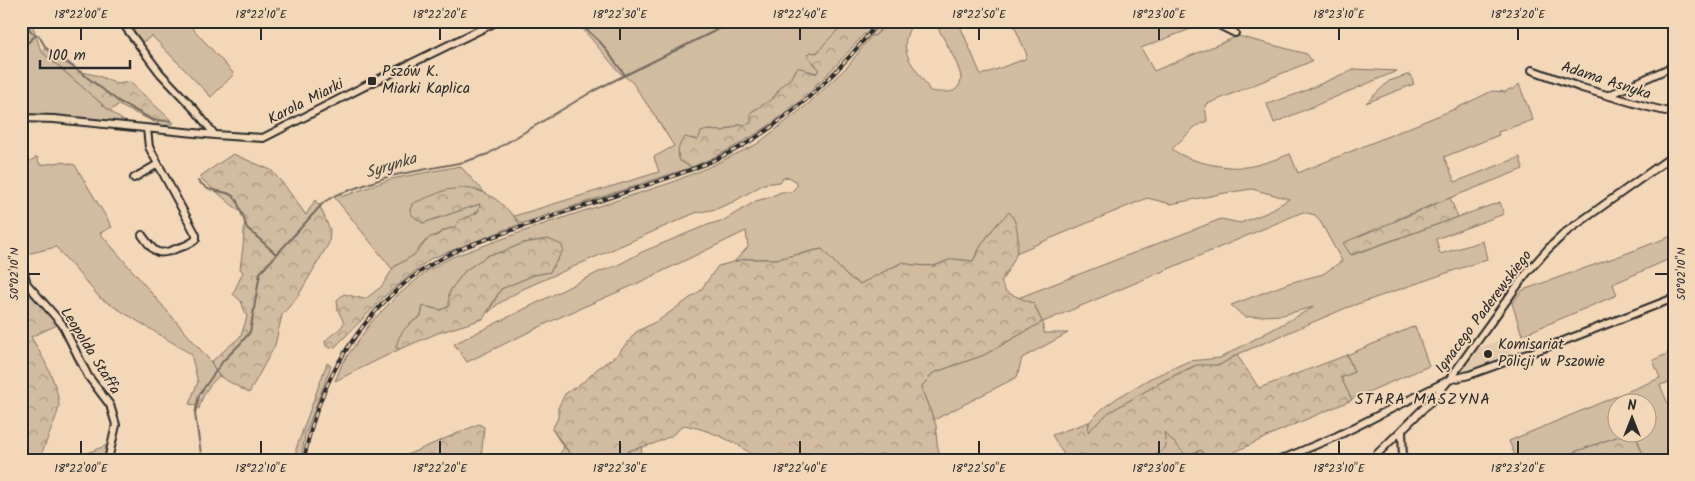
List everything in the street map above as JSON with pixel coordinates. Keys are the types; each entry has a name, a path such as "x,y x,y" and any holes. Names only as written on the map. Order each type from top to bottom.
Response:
{"street":[{"path":"121,21 160,74 195,110 216,136"},
{"name":"Karola Miarki","path":"21,118 54,119 216,136 263,138 498,21"},
{"path":"1211,21 1235,33"},
{"path":"1609,95 1674,66"},
{"name":"Adama Asnyka","path":"1532,70 1582,88 1674,113"},
{"path":"142,235 156,252 163,254 192,243 196,239 196,235 149,147 147,128"},
{"name":"Ignacego Paderewskiego","path":"1371,460 1427,406 1526,275 1548,249 1566,232 1674,155"},
{"path":"134,178 158,164"},
{"name":"Leopolda Staffa","path":"21,262 27,284 62,324 88,376 110,405 116,425 108,460"},
{"path":"1280,460 1337,436 1448,380 1469,375 1674,298"},
{"path":"1402,430 1404,460"}],"shaded area":[{"path":"1504,339 1513,358 1458,375 1479,348"}],"green space":[{"path":"21,21 31,21 41,51 125,122 21,118"},
{"path":"118,21 186,21 234,74 211,97 152,36 137,46"},
{"path":"633,21 844,21 841,27 810,60 819,69 817,73 797,68 770,101 754,110 751,123 746,126 741,124 723,131 709,130 697,140 692,138 684,163 692,167 520,224 514,216 659,172 654,157 674,146 632,82 619,72 583,29 608,23"},
{"path":"844,21 887,21 875,36 864,34 807,95 764,129 729,150 692,167 680,161 679,148 685,137 697,140 701,132 704,131 722,131 751,123 751,112 773,99 781,87 792,78 797,68 817,73 819,69 807,55 810,52 817,53 841,27"},
{"path":"887,21 914,21 908,32 906,42 908,58 930,91 939,92 955,90 959,86 961,78 954,58 934,21 958,21 981,75 1025,59 1027,55 1012,21 1102,21 1104,24 1112,21 1149,21 1151,27 1165,21 1204,21 1206,23 1141,48 1154,71 1238,36 1307,54 1312,61 1205,105 1207,121 1196,126 1172,149 1187,158 1218,166 1246,167 1290,154 1298,173 1457,108 1492,91 1506,92 1509,89 1514,89 1519,84 1533,120 1498,132 1499,135 1444,157 1455,182 1520,157 1523,169 1397,219 1352,255 1500,202 1504,214 1436,239 1440,254 1483,241 1487,259 1346,308 1236,355 1220,365 1194,366 1165,380 1108,413 1088,433 1089,422 1102,409 1149,379 1189,361 1220,358 1314,307 1282,315 1244,317 1231,305 1289,283 1323,274 1342,261 1315,215 1303,212 1043,322 1044,333 1068,333 1022,358 1017,377 934,420 922,386 933,373 984,355 1042,322 1034,304 1018,298 1221,219 1240,223 1266,213 1289,199 1252,189 1171,204 1147,198 1016,253 1017,240 1009,212 980,247 973,261 952,259 934,266 912,265 903,262 860,284 847,276 821,249 777,259 745,259 734,262 748,247 746,231 467,362 454,344 642,252 707,225 724,220 756,201 781,192 791,192 797,186 797,182 789,177 783,178 780,182 764,184 733,202 716,209 695,213 523,289 498,304 488,313 501,289 534,275 550,272 563,250 548,239 524,243 489,255 465,271 452,288 449,294 450,306 441,310 423,306 421,316 409,324 396,347 400,349 335,381 343,362 372,321 397,296 427,271 452,257 541,225 670,183 757,144 807,105 848,66 871,36 879,32"},
{"path":"45,49 78,71 99,76 117,84 130,82 174,123 163,126 118,105 110,111 41,51"},
{"path":"1354,69 1397,71 1274,123 1267,104 1300,93"},
{"path":"1410,74 1414,84 1366,103 1389,81"},
{"path":"233,154 271,170 306,215 315,200 319,204 330,230 329,243 298,296 282,315 275,345 249,393 219,376 211,362 241,336 247,317 241,301 233,294 243,272 240,269 245,216 199,177"},
{"path":"37,157 40,165 61,162 75,165 112,227 100,233 211,362 219,376 206,391 199,409 195,405 189,404 198,382 191,354 100,298 56,247 23,255 21,248 21,189 30,184 21,166"},
{"path":"460,166 484,192 454,189 436,195 410,209 415,217 423,223 480,204 479,210 455,227 445,230 425,241 414,255 394,267 393,270 335,198 391,179"},
{"path":"461,188 480,191 495,198 520,224 430,259 386,295 335,347 330,348 326,346 325,342 327,339 340,329 344,323 338,310 337,300 344,294 364,299 368,297 382,286 394,267 414,255 430,237 455,227 460,220 477,213 480,204 423,223 413,216 410,211 412,204 416,202 446,190"},
{"path":"1450,198 1458,217 1351,255 1343,243"},
{"path":"1009,212 1016,226 1018,244 1015,258 1001,282 1006,292 1034,304 1042,322 984,355 933,373 922,386 936,425 937,444 941,460 757,460 742,448 723,438 684,425 671,436 653,444 631,450 613,460 575,460 552,429 558,418 558,408 565,394 617,355 636,332 659,320 700,291 718,266 745,259 777,259 822,249 847,276 860,284 903,262 912,265 934,266 952,259 973,261 980,247"},
{"path":"1674,235 1674,257 1613,284 1617,295 1522,335 1512,303 1523,290"},
{"path":"548,239 562,245 563,250 550,272 534,275 501,289 483,319 438,333 400,349 396,348 399,337 405,329 421,316 423,306 441,310 449,306 449,294 452,288 465,271 476,263 489,255 524,243"},
{"path":"21,285 26,288 57,325 31,337 53,379 59,405 39,460 21,460"},
{"path":"1415,326 1429,366 1351,399 1341,378 1354,372 1347,355"},
{"path":"1674,351 1674,381 1660,385 1671,411 1674,410 1674,460 1640,460 1644,457 1639,444 1658,444 1658,394 1622,394 1660,378 1653,360"},
{"path":"1237,355 1259,388 1347,355 1354,372 1341,378 1352,400 1279,431 1218,460 1207,460 1201,450 1186,455 1164,432 1166,447 1151,460 1067,460 1052,435 1089,422 1088,432 1108,413 1165,380 1197,365 1220,365"},
{"path":"327,363 331,366 305,435 301,460 296,460 296,449"},
{"path":"1608,400 1608,440 1552,460 1517,460 1509,441"},
{"path":"479,424 484,427 481,460 395,460"},
{"path":"552,429 575,460 549,460 558,456 564,448"},
{"path":"1164,431 1186,455 1202,450 1207,460 1151,460"},
{"path":"1608,440 1608,444 1639,444 1644,457 1640,460 1552,460"},
{"path":"110,444 105,460 69,460"},
{"path":"641,447 643,460 613,460 631,450"}],"waterway":[{"path":"26,21 31,32 39,36 46,48 118,101 153,120 170,121"},
{"name":"Syrynka","path":"202,460 195,414 199,395 223,361 250,332 260,273 324,202 336,195 390,176 464,162 488,154 593,91 735,21"},
{"path":"586,29 601,43 625,75"},
{"path":"21,49 36,35"},
{"path":"198,181 208,189 233,196 237,201 247,228 276,254"}],"railway":[{"path":"304,460 312,426 324,393 339,362 358,333 380,306 405,283 434,263 465,247 673,176 720,158 735,150 785,117 819,88 851,55 879,21"}],"place":[{"name":"Pszów K. Miarki Kaplica","path":"372,81"},
{"name":"Komisariat Policji w Pszowie","path":"1488,354"}],"district":[{"name":"STARA MASZYNA","path":"1423,399"}]}
